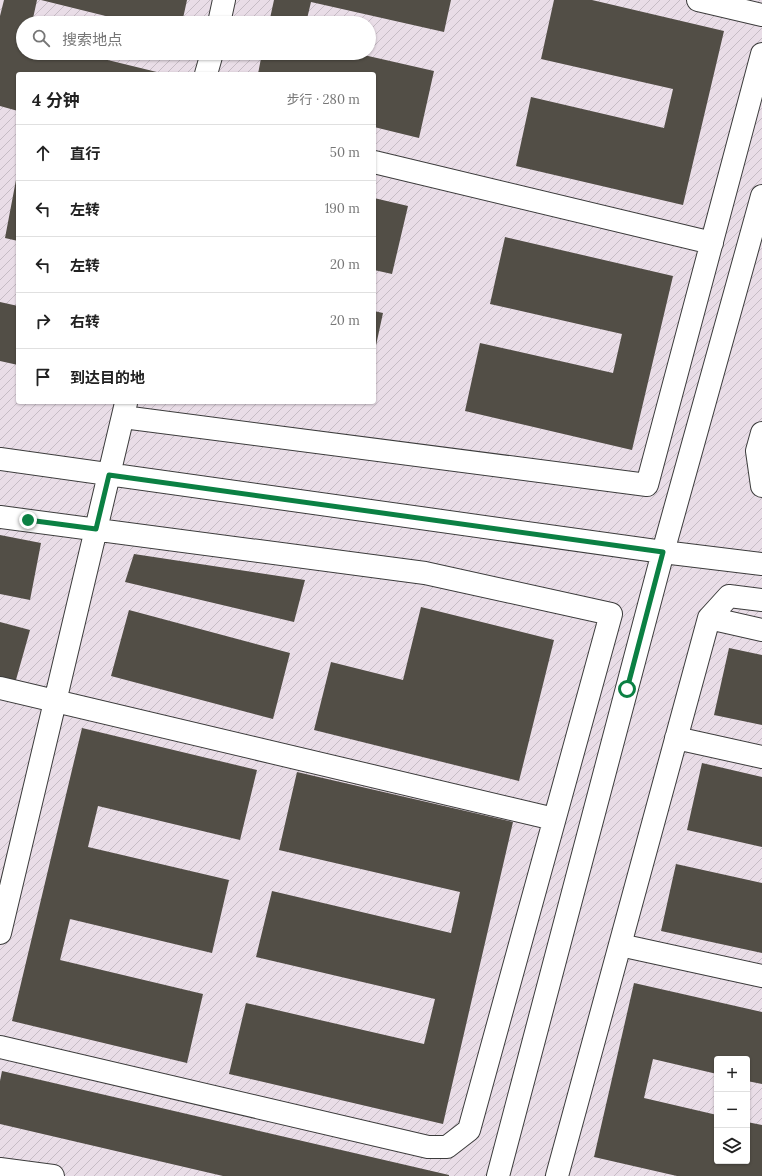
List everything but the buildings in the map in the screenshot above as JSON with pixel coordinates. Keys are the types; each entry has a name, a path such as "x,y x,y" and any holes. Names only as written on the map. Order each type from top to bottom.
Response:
{"street":[{"path":"221,16 224,0"},
{"path":"698,0 762,15"},
{"path":"0,933 125,409 647,485 762,54"},
{"path":"207,72 210,60"},
{"path":"376,162 712,243"},
{"path":"498,1176 663,552 762,196"},
{"path":"762,433 758,452 762,486"},
{"path":"0,459 663,552 762,564"},
{"path":"0,517 425,572 611,614 469,1130 447,1147 428,1147 0,1047"},
{"path":"557,1176 709,618 729,596 762,600"},
{"path":"709,618 762,630"},
{"path":"0,688 554,819"},
{"path":"676,738 762,757"},
{"path":"620,945 762,976"},
{"path":"0,1169 53,1176"}],"shaded area":[{"path":"0,0 762,0 762,1176 0,1176"}],"route":[{"path":"28,520 96,529 109,475 663,552 627,689"}]}
